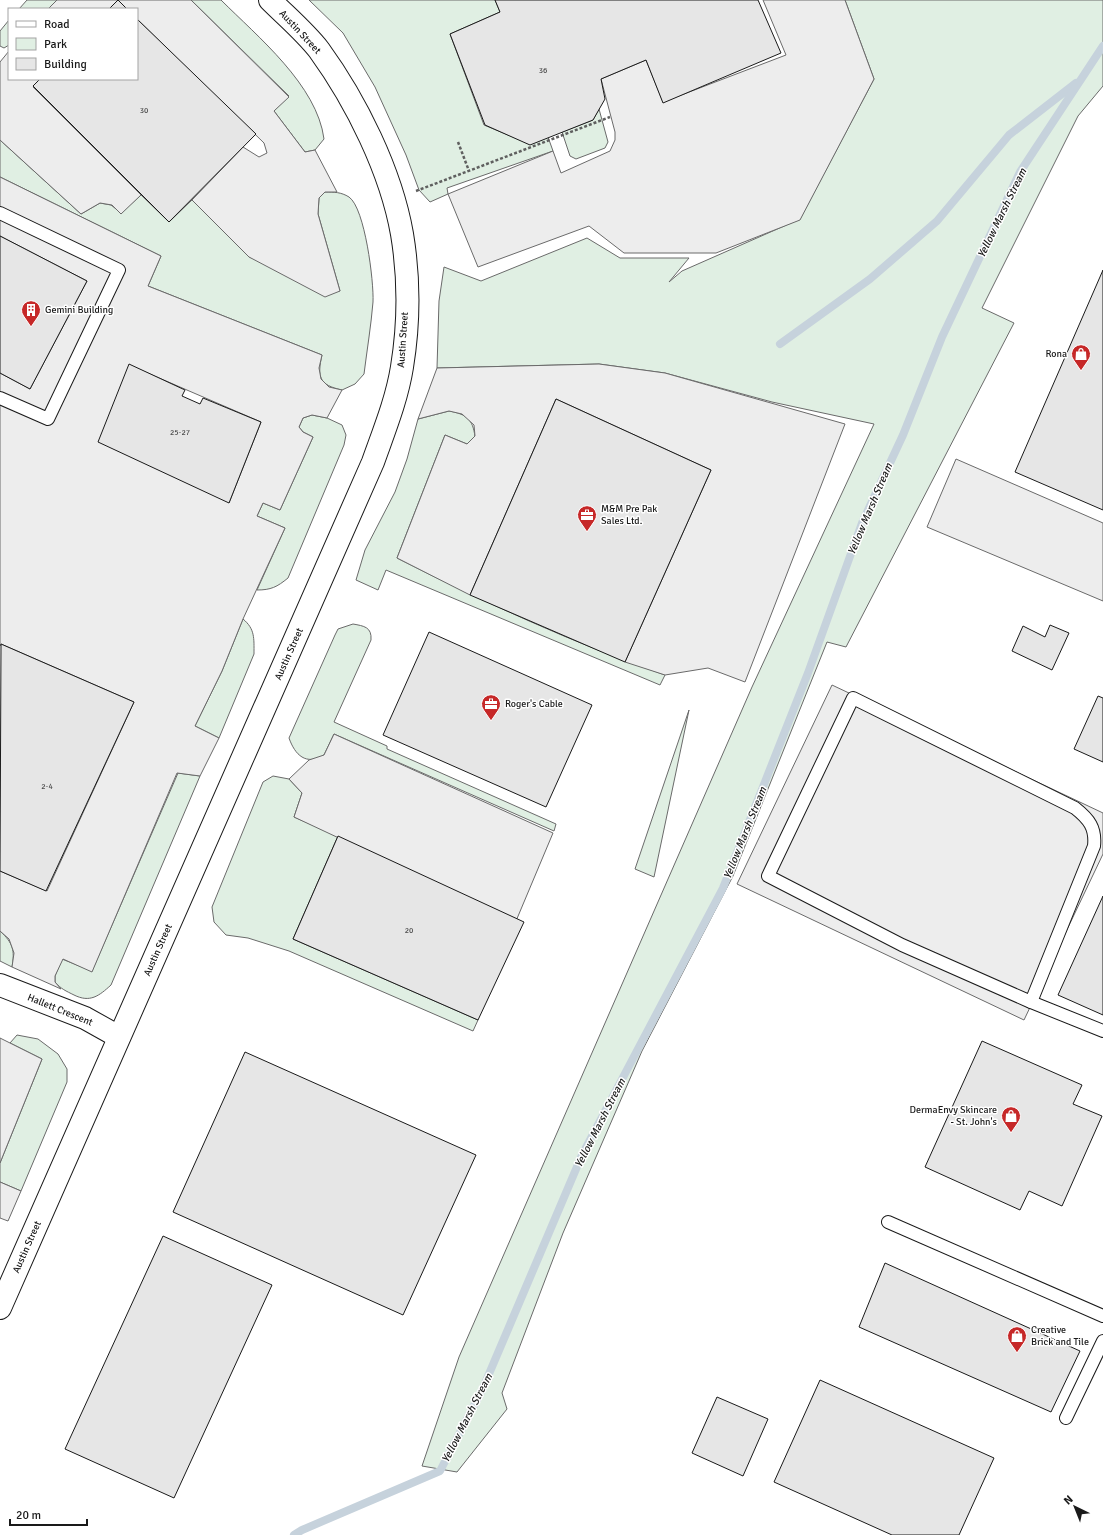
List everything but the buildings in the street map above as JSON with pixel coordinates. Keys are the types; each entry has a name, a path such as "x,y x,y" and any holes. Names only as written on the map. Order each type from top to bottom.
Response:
{"street":[{"name":"Austin Street","path":"0,1308 373,462 393,404 402,367 406,291 402,233 393,199 375,148 348,96 318,49 270,0"},
{"name":"Hallett Crescent","path":"0,985 85,1018 119,1037"}],"lane":[{"path":"0,213 119,270 48,419 0,398"},
{"path":"1030,1002 1094,846 1095,836 1092,826 1086,817 1062,801 853,698 768,876 902,945 1030,1002 1103,1031"},
{"path":"888,1222 1103,1316"},
{"path":"1066,1418 1103,1341"}],"path":[{"path":"393,199 610,117"},
{"path":"458,142 469,171"}],"green space":[{"path":"27,0 57,0 49,8 20,8"},
{"path":"191,0 221,0 284,63 310,100 319,119 324,139 315,150 305,152 274,111 289,96"},
{"path":"309,0 495,0 500,12 450,34 484,125 530,144 548,137 553,151 447,188 448,194 430,202 419,190 406,155 375,87 343,33"},
{"path":"845,0 1103,0 1103,86 1078,116 982,308 1014,323 846,647 827,642 733,876 642,1051 563,1233 502,1393 507,1409 457,1472 422,1466 459,1357 752,687 874,424 772,402 665,373 599,364 437,368 439,301 444,267 481,281 587,238 620,258 689,258 669,282 682,271 800,219 874,79"},
{"path":"8,21 8,46 4,48 0,46 0,31"},
{"path":"599,109 608,142 605,148 576,159 570,156 562,132 593,120"},
{"path":"0,140 81,214 100,203 111,205 121,213 141,195 169,222 192,200 249,257 340,291 318,214 319,198 325,192 334,192 346,195 355,204 360,215 372,279 373,302 364,374 355,384 342,390 328,386 324,383 320,374 322,355 148,286 161,256 0,177"},
{"path":"449,411 468,418 475,437 467,444 445,435 397,558 563,636 665,675 660,685 386,570 378,590 356,580 365,550 395,492 407,459 418,419"},
{"path":"312,415 327,418 342,425 346,435 344,445 288,578 274,587 257,590 285,528 257,516 263,503 280,510 313,437 303,432 299,427 303,418"},
{"path":"243,619 252,630 254,639 254,654 219,738 195,726 222,671"},
{"path":"353,624 369,630 371,640 334,722 387,746 387,749 556,824 554,831 334,734 324,755 318,758 307,759 298,754 289,738 338,629"},
{"path":"689,710 654,877 635,869"},
{"path":"178,773 200,776 111,985 94,997 85,998 74,995 66,991 55,982 55,976 62,959 92,971"},
{"path":"273,776 289,779 302,793 294,817 338,836 293,939 478,1020 473,1031 289,951 248,938 226,935 214,922 212,907 263,782"},
{"path":"0,931 8,939 12,947 12,967 0,961"},
{"path":"17,1035 38,1039 58,1054 67,1069 67,1082 21,1191 0,1182 0,1163 42,1059 10,1043"}],"shaded area":[{"path":"57,0 118,0 110,8 49,8"},
{"path":"118,0 191,0 289,97 274,111 305,152 315,150 337,192 325,192 319,198 318,214 340,291 325,297 249,257 192,200 243,147 259,157 267,153 264,143 138,20 138,8 126,8"},
{"path":"763,0 845,0 874,79 800,220 716,253 624,253 589,226 478,267 448,194 553,151 561,173 610,151 615,140 615,132 601,79 646,60 663,102 786,55"},
{"path":"8,52 8,80 39,80 33,87 141,195 121,214 112,205 100,203 81,214 0,140 0,62"},
{"path":"0,177 161,256 148,286 322,355 319,368 321,379 329,387 342,390 327,418 312,415 303,418 299,427 303,432 313,437 280,510 263,503 257,516 285,528 243,619 222,671 195,726 219,738 200,776 177,773 92,972 63,959 55,976 55,982 61,989 12,967 14,953 9,939 0,931 0,871 47,891 134,702 1,644 0,646 0,373 30,389 87,281 0,236","holes":["129,365 261,422 229,503"]},
{"path":"599,364 665,373 845,424 745,682 708,668 665,675 625,662 711,470 556,399 470,595 397,558 445,435 467,444 475,436 474,425 462,414 449,411 418,419 437,368"},
{"path":"956,459 1103,523 1103,601 927,527"},
{"path":"832,685 1103,813 1103,854 1024,1020 737,884"},
{"path":"334,734 553,833 516,921 294,817 302,793 289,779 309,760 324,755"},
{"path":"0,1038 42,1059 0,1163"},
{"path":"0,1182 21,1191 8,1221 0,1218"}],"waterway":[{"name":"Yellow Marsh Stream","path":"294,1535 302,1530 440,1471 483,1388 582,1155 723,888 808,673 862,523 903,435 942,337 1020,172 1103,46"},
{"path":"780,344 870,279 937,221 1009,135 1076,83"}],"place":[{"name":"Gemini Building","path":"31,327"},
{"name":"Rona","path":"1081,371"},
{"name":"M&M Pre Pak Sales Ltd.","path":"587,532"},
{"name":"Roger's Cable","path":"491,721"},
{"name":"DermaEnvy Skincare - St. John's","path":"1011,1133"},
{"name":"Creative Brick and Tile","path":"1017,1353"}]}
